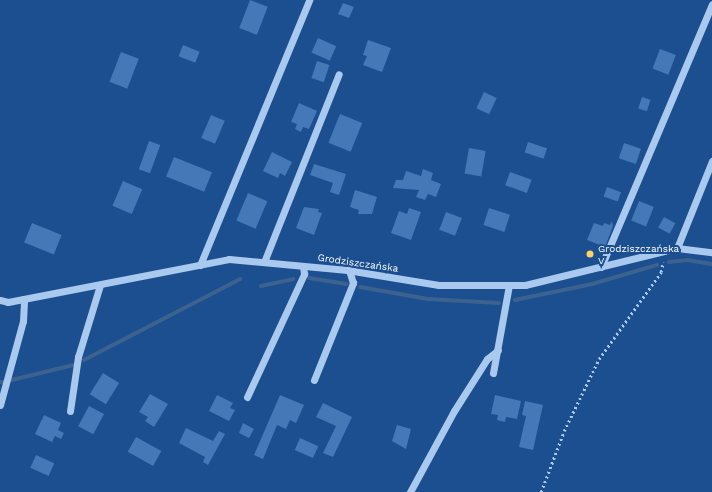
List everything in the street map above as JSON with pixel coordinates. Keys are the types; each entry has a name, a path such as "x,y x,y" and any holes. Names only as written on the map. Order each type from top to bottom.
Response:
{"street":[{"path":"200,265 309,0"},
{"path":"601,267 712,4"},
{"path":"264,262 339,74"},
{"path":"678,248 712,161"},
{"name":"Grodziszczańska","path":"0,300 24,299 229,259 349,270 439,285 525,285 678,248 712,252"},
{"path":"247,397 304,274 303,266"},
{"path":"314,380 352,283 349,270"},
{"path":"70,411 78,357 100,285"},
{"path":"494,373 509,285"},
{"path":"0,406 23,320 24,299"},
{"path":"410,492 454,411 487,359 498,350"}],"path":[{"path":"540,492 564,431 599,359 661,272 665,252"}],"building":[{"path":"250,0 268,7 257,35 239,28"},
{"path":"343,3 354,7 349,18 338,14"},
{"path":"318,38 336,46 330,61 311,53"},
{"path":"368,40 391,48 382,72 363,65 367,56 363,55"},
{"path":"183,45 200,52 195,63 179,56"},
{"path":"660,49 676,55 668,75 652,69"},
{"path":"121,52 139,59 127,89 110,82"},
{"path":"317,61 329,65 324,82 311,78"},
{"path":"484,92 497,98 489,114 476,108"},
{"path":"642,97 651,100 647,111 638,108"},
{"path":"299,103 317,111 309,129 303,127 301,132 295,129 297,124 291,122"},
{"path":"340,114 362,123 351,152 328,143"},
{"path":"211,115 225,121 215,144 201,138"},
{"path":"149,141 160,145 150,173 139,169"},
{"path":"528,142 547,148 544,159 525,152"},
{"path":"624,143 641,149 636,164 619,158"},
{"path":"469,148 486,151 481,177 464,174"},
{"path":"272,152 292,162 285,176 280,173 278,178 263,171"},
{"path":"174,157 212,172 204,192 166,176"},
{"path":"314,164 346,174 339,195 330,192 333,183 310,175"},
{"path":"423,169 433,173 431,180 441,184 436,197 428,194 425,200 416,197 419,190 393,188 396,180 403,180 406,171 421,176"},
{"path":"510,172 532,180 527,193 505,185"},
{"path":"123,181 142,189 132,214 112,206"},
{"path":"607,187 621,192 618,202 604,196"},
{"path":"355,190 377,197 372,214 358,214 359,210 350,207"},
{"path":"248,193 267,201 256,229 236,221"},
{"path":"639,201 654,207 646,226 631,220"},
{"path":"304,207 319,209 318,212 322,213 314,235 296,228"},
{"path":"409,208 421,212 411,240 391,233 399,211 407,214"},
{"path":"489,208 510,215 504,232 483,225"},
{"path":"446,212 462,218 455,236 439,230"},
{"path":"664,217 675,223 670,234 658,227"},
{"path":"612,221 613,226 605,247 587,240 594,223 603,226 604,223 610,225"},
{"path":"32,223 62,235 54,254 24,242"},
{"path":"103,373 119,383 106,404 90,394"},
{"path":"150,394 168,404 154,427 145,421 148,417 139,412"},
{"path":"217,395 233,403 230,408 235,410 229,421 209,411"},
{"path":"280,395 304,405 296,423 290,420 286,429 277,425 263,459 254,455"},
{"path":"495,395 521,401 517,419 506,417 505,422 497,420 498,415 491,414"},
{"path":"525,401 543,405 533,450 519,447 526,416 522,415"},
{"path":"323,403 352,417 333,457 323,453 336,426 316,417"},
{"path":"89,406 104,414 93,434 78,426"},
{"path":"44,415 61,423 58,430 64,433 61,439 55,436 52,442 35,434"},
{"path":"243,423 254,429 249,438 239,433"},
{"path":"397,425 411,429 406,449 392,441"},
{"path":"186,428 213,441 219,431 225,434 208,465 203,462 205,457 179,443"},
{"path":"136,437 161,451 153,466 128,452"},
{"path":"300,438 318,446 313,458 295,450"},
{"path":"36,455 54,463 49,476 30,468"}],"waterway":[{"path":"669,262 687,260 712,264"},
{"path":"515,300 592,284 657,265"},
{"path":"309,278 347,284"},
{"path":"84,360 240,279"},
{"path":"261,286 293,279"},
{"path":"360,287 428,299 499,303"},
{"path":"12,380 73,365"}],"place":[{"name":"Grodziszczańska V","path":"590,254"}]}
